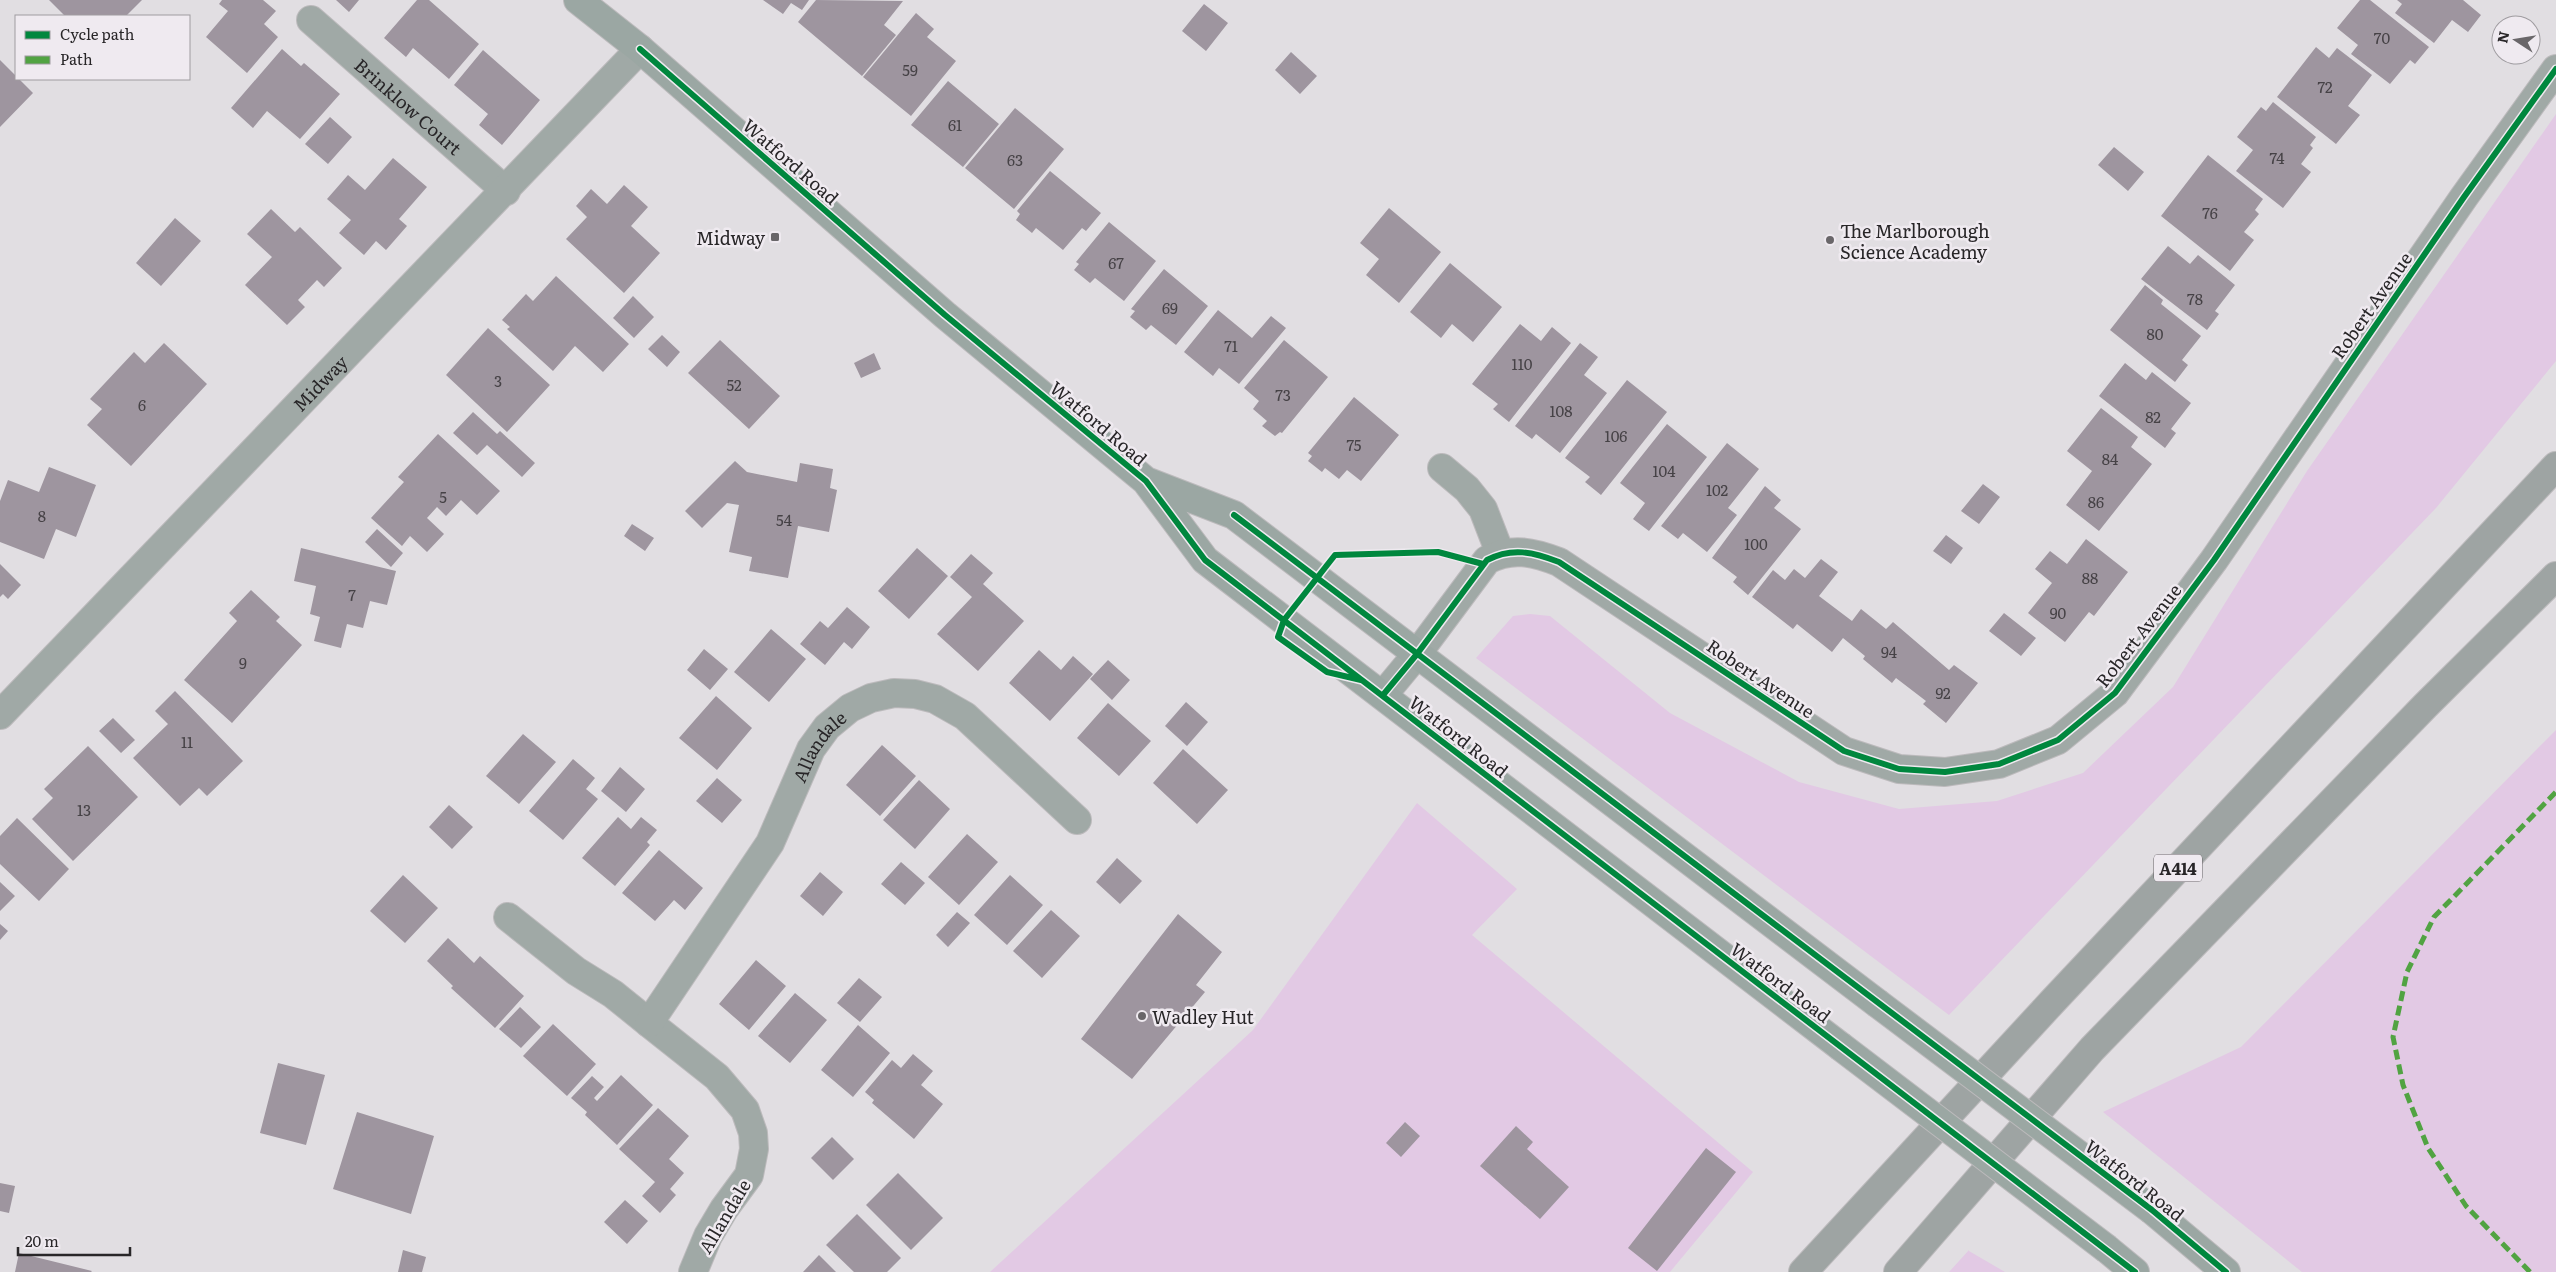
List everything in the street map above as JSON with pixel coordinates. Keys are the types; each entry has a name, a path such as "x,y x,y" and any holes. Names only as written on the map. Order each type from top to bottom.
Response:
{"highway":[{"name":"A414","path":"1803,1272 2067,986 2556,466"},
{"path":"1898,1272 2092,1049 2398,734 2556,576"}],"main road":[{"name":"Watford Road","path":"578,0 640,49 945,315 1146,481 1205,560 1503,790 2108,1249 2135,1272"},
{"name":"Watford Road","path":"1146,481 1234,515 2152,1210 2226,1272"}],"street":[{"name":"Brinklow Court","path":"311,20 506,191"},
{"name":"Midway","path":"0,715 506,191 640,49"},
{"name":"Robert Avenue","path":"1500,553 1521,551 1559,562 1844,751 1899,769 1945,772 1999,764 2058,740 2115,693 2214,560 2464,197 2556,69"},
{"path":"1382,695 1417,654 1487,560 1500,553 1483,509 1467,489 1442,468"},
{"name":"Allandale","path":"649,1022 770,843 811,749 827,727 850,708 871,698 894,694 915,694 935,699 965,716 1077,820"},
{"name":"Allandale","path":"508,917 576,971 612,994 649,1022 716,1077 745,1110 753,1133 754,1149 749,1174 724,1208 693,1272"}],"shaded area":[{"path":"2556,114 2556,361 2436,508 1949,1015 1476,658 1513,616 1530,614 1550,616 1670,713 1799,782 1899,809 1997,801 2083,773 2173,687 2307,471"},
{"path":"2556,730 2556,1272 2302,1272 2103,1112 2241,1047"},
{"path":"1417,803 1517,889 1472,935 1753,1172 1670,1272 990,1272 1253,1030"},
{"path":"1969,1251 2005,1272 1949,1272"}],"building":[{"path":"49,0 142,0 127,15 64,15"},
{"path":"222,0 263,0 276,11 264,24 278,37 247,73 206,37 228,11 219,4"},
{"path":"336,0 359,0 349,12"},
{"path":"417,0 429,0 479,44 449,79 413,48 406,57 384,38"},
{"path":"763,0 809,0 802,10 791,3 783,14"},
{"path":"816,0 903,1 884,25 896,35 862,76 798,22"},
{"path":"2360,0 2370,0 2429,47 2415,64 2410,60 2390,84 2351,54 2358,45 2337,28"},
{"path":"2397,0 2463,0 2481,15 2468,32 2452,20 2434,43 2395,13 2402,4"},
{"path":"1204,4 1228,23 1206,51 1182,31"},
{"path":"916,13 934,29 927,37 956,61 911,116 863,77"},
{"path":"2316,47 2329,58 2337,48 2372,75 2348,106 2360,115 2336,144 2277,97"},
{"path":"282,49 301,66 304,63 340,94 300,139 267,111 253,128 231,108"},
{"path":"483,50 540,100 502,145 479,125 488,114 454,85"},
{"path":"1291,52 1317,76 1300,94 1275,70"},
{"path":"0,60 15,75 15,80 20,80 33,93 0,127"},
{"path":"948,81 999,124 963,167 911,125"},
{"path":"2273,102 2316,137 2310,145 2313,148 2301,164 2311,172 2283,208 2236,171 2253,150 2237,137 2261,107 2266,111"},
{"path":"1015,108 1064,149 1014,209 965,168"},
{"path":"330,117 352,137 328,164 305,144"},
{"path":"2114,147 2144,172 2128,191 2098,165"},
{"path":"2208,155 2263,199 2255,210 2259,214 2244,232 2254,240 2230,271 2161,216"},
{"path":"393,158 427,187 399,219 407,226 386,250 376,241 364,255 339,233 351,220 327,199 348,175 365,190"},
{"path":"1050,171 1101,213 1086,231 1082,228 1063,250 1036,228 1032,233 1016,220 1020,214 1017,211"},
{"path":"624,185 648,207 631,226 660,253 624,293 566,239 587,217 576,206 591,189 607,204"},
{"path":"1389,208 1441,252 1399,303 1366,275 1379,259 1360,243"},
{"path":"271,209 295,232 300,227 342,268 324,287 317,280 298,300 305,307 287,325 245,285 272,257 247,234"},
{"path":"175,218 201,241 161,286 136,263"},
{"path":"1109,222 1156,261 1124,301 1095,278 1090,283 1074,270 1079,264 1076,262"},
{"path":"2168,246 2190,264 2198,255 2235,285 2215,311 2219,314 2207,330 2141,279"},
{"path":"1450,263 1502,307 1473,342 1452,324 1441,338 1410,312"},
{"path":"1164,269 1208,306 1176,345 1151,325 1146,330 1130,317 1135,311 1131,309"},
{"path":"556,276 629,344 603,372 575,346 553,371 507,329 510,327 502,320 526,294 533,301"},
{"path":"2145,285 2163,300 2161,304 2201,336 2182,360 2188,365 2175,382 2110,330"},
{"path":"633,296 654,317 634,338 613,318"},
{"path":"1218,310 1252,338 1271,316 1286,328 1239,384 1219,368 1213,376 1184,352"},
{"path":"1520,324 1541,341 1552,327 1571,343 1509,422 1493,409 1498,404 1472,384"},
{"path":"488,328 550,385 507,432 446,375"},
{"path":"662,335 680,352 667,367 648,349"},
{"path":"720,340 780,396 749,429 688,373"},
{"path":"1284,340 1328,377 1282,433 1280,432 1275,436 1262,426 1267,421 1253,409 1259,401 1244,388"},
{"path":"164,343 207,384 131,466 87,425 102,409 90,399 134,352 145,363"},
{"path":"1580,343 1598,357 1584,375 1607,393 1560,453 1536,434 1532,439 1515,426"},
{"path":"874,353 881,369 861,378 854,363"},
{"path":"2125,363 2146,380 2152,372 2191,403 2171,429 2176,433 2165,448 2099,396"},
{"path":"1627,380 1667,412 1601,495 1585,482 1590,477 1565,458"},
{"path":"1354,397 1399,435 1361,481 1347,470 1339,479 1325,468 1322,472 1308,461 1312,456 1308,453"},
{"path":"2101,408 2138,437 2131,447 2152,464 2099,531 2066,505 2092,471 2067,451"},
{"path":"473,412 497,434 500,431 535,463 522,477 487,445 477,455 453,433"},
{"path":"1667,424 1707,457 1649,531 1633,519 1645,503 1620,483"},
{"path":"438,434 500,491 477,515 461,500 446,516 437,507 427,518 444,534 427,552 410,536 402,546 371,518 404,482 398,477"},
{"path":"1727,443 1759,469 1728,508 1737,515 1707,552 1683,533 1678,539 1661,526"},
{"path":"735,461 747,472 797,482 800,463 833,469 830,488 837,490 829,532 798,526 788,578 749,571 752,557 729,552 739,505 727,503 702,528 685,511"},
{"path":"49,467 96,485 76,537 56,529 44,559 0,542 0,501 8,480 39,492"},
{"path":"1983,484 2000,497 1979,524 1961,511"},
{"path":"1765,486 1781,500 1774,508 1801,529 1748,595 1733,582 1737,577 1712,558"},
{"path":"632,524 654,538 645,551 624,536"},
{"path":"377,529 403,553 391,567 365,542"},
{"path":"1946,535 1963,548 1951,564 1933,551"},
{"path":"2086,539 2128,572 2094,616 2089,612 2065,642 2028,613 2052,583 2035,569 2050,551 2067,564"},
{"path":"301,548 396,571 387,605 370,601 363,628 347,624 341,648 314,641 320,617 310,614 316,586 294,581"},
{"path":"917,548 948,576 909,619 878,591"},
{"path":"971,554 993,573 983,584 1024,621 978,671 937,634 972,597 950,577"},
{"path":"1821,559 1838,572 1819,596 1852,621 1861,609 1886,629 1893,622 1949,670 1954,665 1978,683 1946,723 1923,704 1926,701 1896,678 1892,683 1863,659 1865,656 1843,638 1832,652 1797,624 1793,629 1752,597 1773,570 1785,580 1794,569 1805,578"},
{"path":"0,564 21,585 8,599 3,594 0,597"},
{"path":"251,590 280,617 276,621 302,645 232,723 184,680 237,621 229,613"},
{"path":"847,607 870,627 852,649 844,642 825,665 800,644 820,621 828,628"},
{"path":"2004,613 2036,638 2021,656 1989,631"},
{"path":"771,629 806,659 769,702 734,672"},
{"path":"704,649 728,669 710,690 687,670"},
{"path":"1039,650 1061,670 1073,656 1093,674 1050,721 1009,683"},
{"path":"1108,660 1130,680 1112,700 1090,679"},
{"path":"175,691 243,761 207,796 199,788 180,806 133,758 168,724 155,711"},
{"path":"716,696 752,728 717,770 679,738"},
{"path":"1186,702 1208,722 1187,746 1165,726"},
{"path":"1108,703 1151,741 1119,776 1077,738"},
{"path":"113,718 135,740 121,753 99,731"},
{"path":"523,734 556,762 519,804 486,776"},
{"path":"882,745 916,776 880,816 846,785"},
{"path":"88,746 138,797 73,861 32,819 53,798 44,789"},
{"path":"1183,749 1228,790 1197,824 1153,783"},
{"path":"573,759 595,778 586,789 598,799 563,840 529,811"},
{"path":"620,767 645,789 626,812 601,791"},
{"path":"717,778 742,800 722,823 696,801"},
{"path":"919,780 950,809 915,849 883,820"},
{"path":"449,805 473,827 452,849 429,827"},
{"path":"618,817 631,829 641,817 657,830 647,842 650,845 615,886 582,858"},
{"path":"17,818 69,869 39,901 0,864 0,836"},
{"path":"967,834 998,862 959,905 928,877"},
{"path":"659,850 703,888 685,910 674,900 655,921 622,893"},
{"path":"1117,858 1142,881 1120,904 1096,882"},
{"path":"901,862 925,883 905,905 881,884"},
{"path":"820,872 843,892 823,916 800,896"},
{"path":"403,875 438,908 405,943 370,911"},
{"path":"1010,875 1043,905 1007,945 974,915"},
{"path":"0,882 15,896 0,911"},
{"path":"1051,910 1080,936 1042,978 1013,951"},
{"path":"957,912 970,923 948,947 936,935"},
{"name":"Wadley Hut","path":"1178,914 1222,952 1196,985 1205,992 1132,1079 1081,1039"},
{"path":"0,924 8,931 0,940"},
{"path":"448,938 474,963 480,956 524,996 495,1028 451,988 453,986 427,961"},
{"path":"756,960 786,986 749,1030 719,1004"},
{"path":"859,978 882,997 860,1022 837,1003"},
{"path":"795,993 827,1020 790,1063 758,1036"},
{"path":"520,1007 541,1027 521,1048 499,1029"},
{"path":"553,1024 596,1064 567,1096 523,1056"},
{"path":"858,1025 890,1053 853,1097 821,1070"},
{"path":"913,1054 933,1071 921,1085 943,1104 914,1139 872,1103 874,1100 865,1092 892,1060 901,1068"},
{"path":"278,1063 325,1075 306,1145 260,1133"},
{"path":"621,1075 653,1105 617,1145 585,1115 587,1112 571,1098 592,1076 604,1087 594,1098 597,1101"},
{"path":"658,1108 689,1136 669,1159 684,1173 670,1189 676,1195 660,1213 642,1196 655,1182 619,1149"},
{"path":"357,1112 434,1136 411,1214 333,1189"},
{"path":"1405,1122 1420,1136 1401,1157 1386,1143"},
{"path":"1516,1126 1533,1142 1527,1149 1569,1187 1540,1219 1480,1166"},
{"path":"832,1137 854,1159 833,1180 811,1158"},
{"path":"1706,1148 1736,1172 1657,1271 1628,1248"},
{"path":"898,1173 943,1218 911,1250 866,1205"},
{"path":"0,1183 15,1186 9,1213 0,1211"},
{"path":"625,1200 648,1221 627,1244 604,1222"},
{"path":"857,1214 901,1258 887,1272 854,1272 826,1245"},
{"path":"403,1250 426,1257 422,1272 398,1272"},
{"path":"19,1253 92,1271 15,1272"},
{"path":"819,1255 836,1272 803,1272"}],"marked path":[{"path":"2530,1272 2466,1206 2428,1148 2403,1085 2393,1037 2407,972 2434,917 2556,792"}],"cycle path":[{"path":"640,49 945,315 1146,481 1205,560 2135,1272"},
{"path":"1383,695 1417,654 1487,560 1505,553 1523,552 1559,562 1844,751 1899,769 1945,772 1999,764 2058,740 2115,693 2214,560 2464,197 2556,69"},
{"path":"1234,515 2152,1210 2226,1272"},
{"path":"1361,680 1327,672 1278,637 1284,620 1335,555 1438,552 1483,564"}],"place":[{"name":"Midway","path":"775,237"},
{"name":"The Marlborough Science Academy","path":"1830,240"},
{"name":"Wadley Hut","path":"1142,1016"}]}
